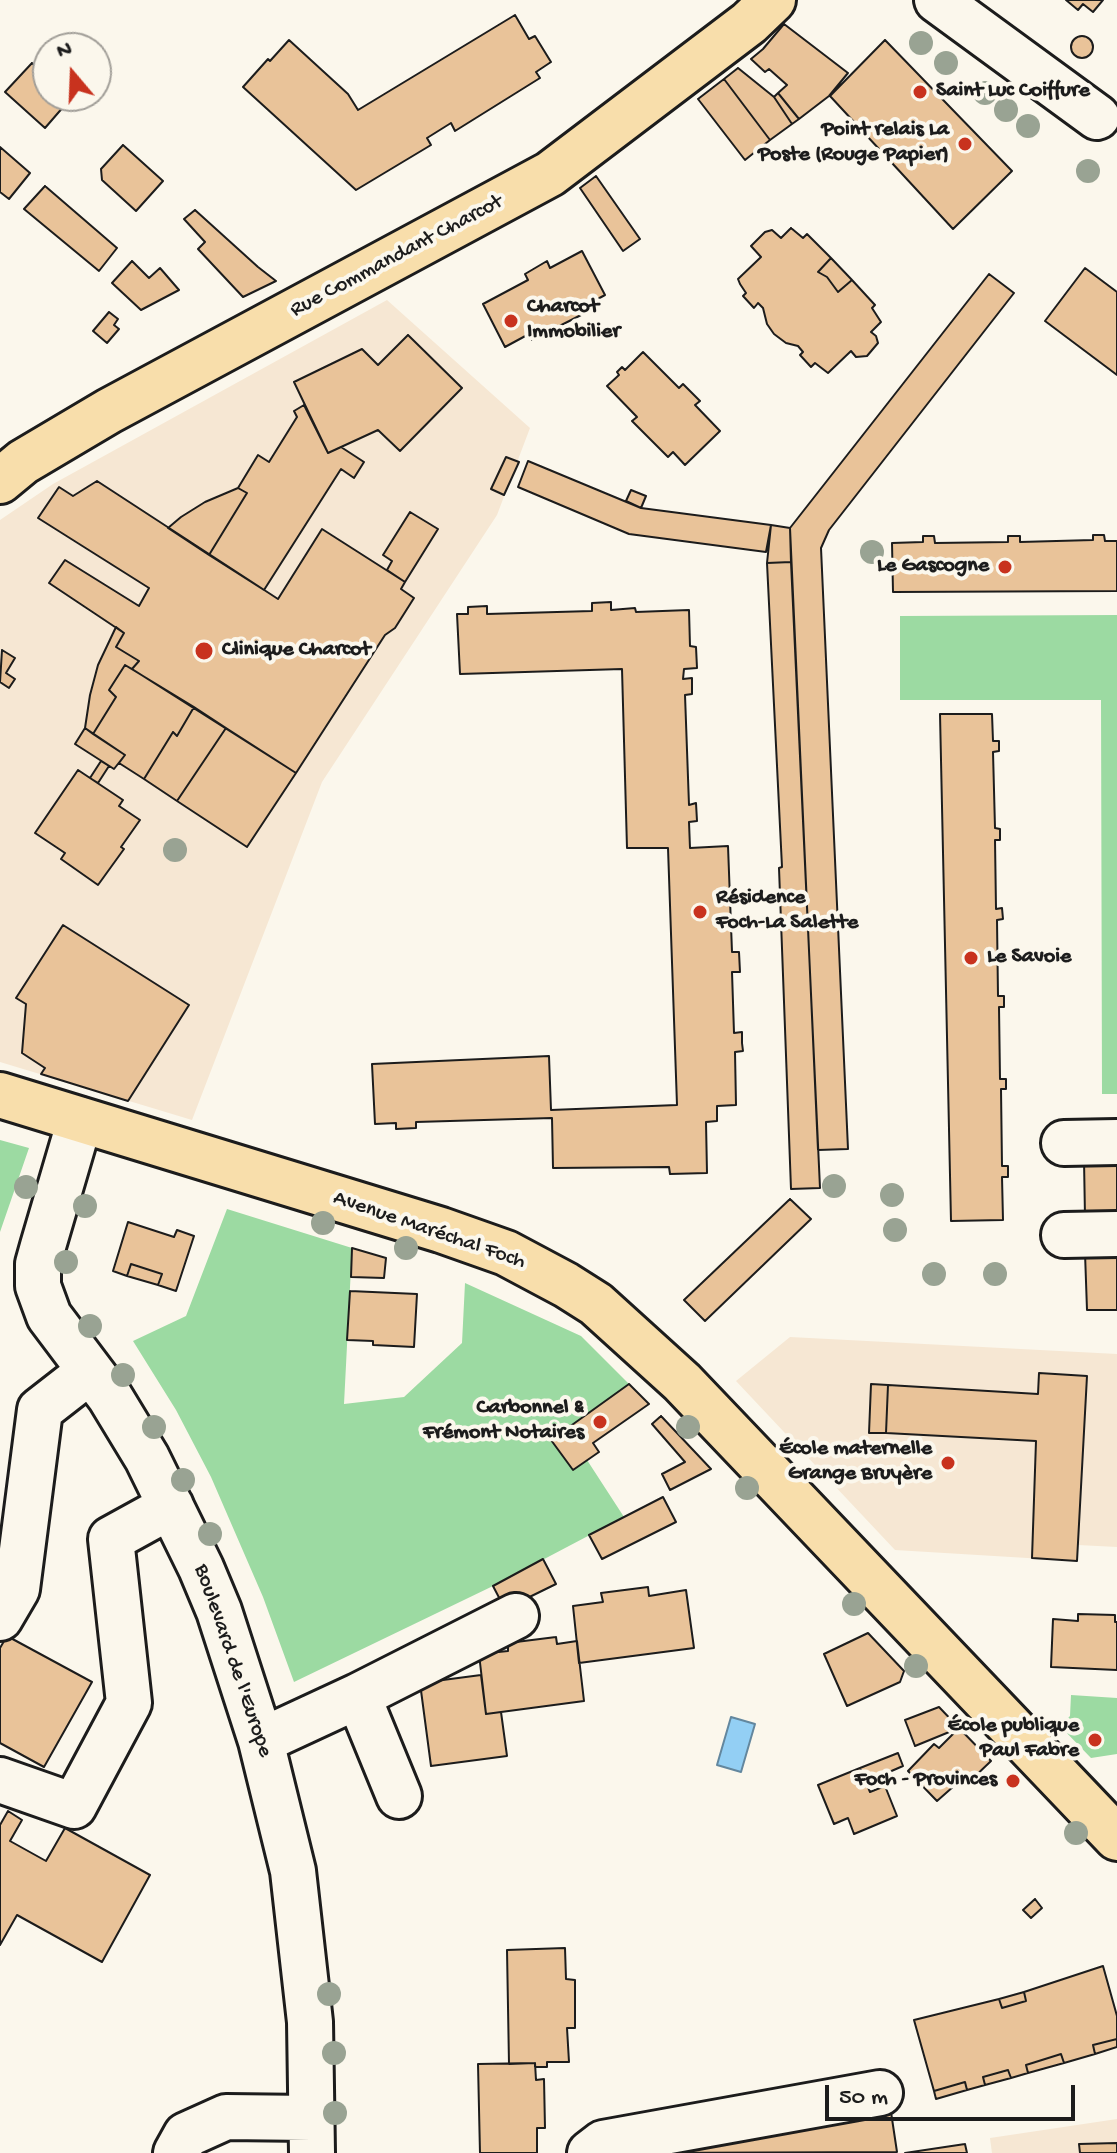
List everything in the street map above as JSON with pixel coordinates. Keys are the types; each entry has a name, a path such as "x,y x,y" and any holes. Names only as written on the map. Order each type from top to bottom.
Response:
{"main road":[{"name":"Rue Commandant Charcot","path":"0,481 23,462 99,417 550,174 749,23 773,0"},
{"name":"Avenue Maréchal Foch","path":"0,1095 493,1249 566,1285 596,1304 682,1382 1117,1838"}],"street":[{"path":"937,0 1110,114"},
{"name":"Boulevard de l'Europe","path":"80,1120 38,1264 38,1286 49,1316 90,1371 147,1458 171,1506 219,1611 261,1741 293,1871 310,2022 312,2136"},
{"path":"1064,1143 1117,1142"},
{"path":"1064,1235 1117,1234"},
{"path":"0,1618 17,1589 40,1410 90,1371"},
{"path":"0,1780 74,1806 129,1703 111,1539 171,1506"},
{"path":"261,1741 516,1616"},
{"path":"358,1696 399,1796"},
{"path":"590,2153 603,2143 880,2093"},
{"path":"176,2153 186,2135 226,2117 312,2136"}],"shaded area":[{"name":"Clinique Charcot","path":"387,300 530,428 497,515 322,782 192,1120 0,1062 0,520 53,484"},
{"name":"École maternelle Grange Bruyère","path":"790,1337 1117,1354 1117,1547 1078,1545 1077,1561 895,1550 736,1381"},
{"path":"1117,2119 1117,2153 992,2153 990,2138"}],"green space":[{"path":"1117,615 1117,1094 1102,1094 1101,700 900,700 900,616"},
{"path":"0,1140 29,1148 0,1232"},
{"path":"227,1209 352,1248 344,1404 404,1397 462,1343 465,1283 581,1336 629,1384 551,1440 573,1469 587,1460 624,1517 493,1586 294,1682 263,1597 211,1477 176,1410 133,1341 186,1316"},
{"name":"École publique Paul Fabre","path":"1071,1695 1117,1698 1117,1754 1091,1758 1060,1726 1070,1716"}],"water":[{"path":"731,1717 755,1724 741,1772 717,1765"}],"building":[{"path":"1066,0 1103,0 1093,12 1083,4 1078,10"},
{"path":"515,15 529,39 535,36 551,62 536,72 540,78 455,131 451,123 427,138 431,145 356,190 243,87 289,40 348,94 358,110"},
{"path":"784,24 848,73 829,96 799,119 778,93 787,85 769,69 765,72 751,59"},
{"path":"1082,36 1090,39 1093,47 1090,55 1082,58 1074,55 1071,47 1074,39"},
{"path":"885,40 1012,171 953,229 830,96"},
{"path":"32,63 32,112 59,112 45,128 5,92"},
{"path":"738,68 774,97 792,124 770,140 724,79"},
{"path":"724,79 770,140 745,160 698,99"},
{"path":"778,93 799,119 792,124 774,97"},
{"path":"123,145 163,181 136,211 102,180 101,169"},
{"path":"0,147 30,173 9,199 0,192"},
{"path":"596,176 640,239 623,251 580,188"},
{"path":"45,186 117,248 99,271 24,209"},
{"path":"195,210 276,281 243,297 198,249 205,242 184,219"},
{"path":"791,228 803,238 807,234 831,258 818,272 827,277 838,292 852,280 875,305 872,308 881,322 871,332 878,343 867,356 856,357 851,351 828,373 815,363 811,367 800,355 803,352 798,346 786,343 774,334 767,324 763,308 758,303 754,308 743,296 746,293 738,279 761,257 751,246 765,232 772,230 781,238"},
{"path":"582,251 605,295 583,307 585,313 532,340 529,334 505,347 483,304 528,280 525,274 547,261 550,268"},
{"path":"831,258 852,280 838,292 827,277 818,272"},
{"path":"132,261 149,278 160,268 179,290 141,310 112,283"},
{"path":"1085,268 1117,292 1117,375 1045,321"},
{"path":"989,274 1014,293 829,530 821,548 848,1149 818,1150 790,528"},
{"path":"109,312 118,319 114,325 119,329 107,343 93,331"},
{"path":"408,335 462,388 400,451 378,430 328,453 294,382 362,349 378,365"},
{"path":"643,352 679,388 683,384 700,401 695,405 720,431 685,465 673,452 668,457 632,421 637,417 607,386 619,375 617,372 622,367 625,370"},
{"path":"304,405 328,453 341,447 364,462 354,478 341,469 264,590 209,555 247,493 238,488 258,455 269,462 297,417 294,411"},
{"path":"506,457 519,462 504,495 491,489"},
{"path":"528,461 641,508 771,525 766,552 629,534 518,487"},
{"path":"97,481 278,599 322,529 405,582 401,589 414,598 395,628 385,635 296,773 132,669 139,661 116,647 124,633 49,583 65,560 139,606 149,588 38,518 59,487 73,496"},
{"path":"238,488 247,493 209,555 168,528 205,502"},
{"path":"631,490 646,496 641,508 626,501"},
{"path":"410,512 438,529 405,582 387,570 392,561 383,555"},
{"path":"771,525 790,528 791,562 767,563"},
{"name":"Le Gascogne","path":"1093,535 1104,535 1105,541 1117,541 1117,591 893,592 892,543 923,542 923,536 934,536 935,543 1008,542 1008,536 1020,536 1020,542 1093,540"},
{"path":"791,562 820,1188 791,1189 779,868 782,867 767,563"},
{"name":"Résidence Foch-La Salette","path":"611,602 611,610 689,610 690,646 696,647 697,668 684,669 683,679 692,678 692,694 685,695 689,805 696,803 697,821 689,822 690,848 728,846 732,952 739,952 740,972 732,972 734,1033 742,1032 743,1051 735,1052 736,1105 717,1106 717,1121 706,1122 707,1173 670,1174 669,1167 553,1168 552,1118 416,1122 416,1128 396,1129 396,1123 375,1124 372,1064 549,1056 551,1110 677,1105 668,848 627,848 622,669 460,674 457,614 468,614 468,607 487,606 487,614 592,611 592,603"},
{"path":"116,627 124,633 116,647 139,661 132,669 125,665 109,690 116,697 93,734 85,728 90,695 98,665"},
{"path":"2,650 15,658 6,673 15,679 9,688 0,682"},
{"path":"125,665 194,707 177,736 173,732 144,779 119,763 125,755 93,734 116,697 109,690"},
{"path":"194,707 226,728 177,801 144,779 173,732 177,736"},
{"name":"Le Savoie","path":"940,714 992,714 993,741 999,741 999,751 993,752 995,828 1000,829 1000,840 995,840 996,909 1002,908 1003,919 997,920 998,996 1004,996 1004,1007 999,1007 1000,1079 1006,1079 1006,1089 1001,1089 1002,1166 1008,1166 1008,1177 1002,1177 1003,1220 951,1221"},
{"path":"85,728 125,755 114,769 75,744"},
{"path":"226,728 296,773 247,847 177,801"},
{"path":"101,761 109,766 98,783 90,778"},
{"path":"78,770 123,800 119,806 140,820 98,885 61,859 65,853 35,833"},
{"path":"63,925 189,1005 128,1101 41,1074 45,1068 22,1053 26,1004 16,998"},
{"path":"1084,1160 1117,1160 1117,1216 1085,1217"},
{"path":"790,1199 811,1219 705,1321 684,1300"},
{"path":"128,1222 174,1237 177,1230 194,1236 176,1291 158,1285 162,1274 131,1264 127,1276 113,1271"},
{"path":"352,1248 386,1258 384,1278 351,1277"},
{"path":"1085,1253 1117,1253 1117,1310 1087,1310"},
{"path":"131,1264 162,1274 158,1285 127,1276"},
{"path":"350,1291 417,1294 414,1347 347,1340"},
{"path":"1039,1373 1087,1376 1077,1561 1032,1558 1036,1441 886,1433 888,1385 1038,1394"},
{"name":"Carbonnel & Frémont Notaires","path":"629,1384 649,1404 593,1443 599,1452 573,1470 551,1440"},
{"path":"871,1384 888,1385 886,1433 869,1433"},
{"path":"661,1416 711,1469 670,1490 662,1474 685,1462 652,1424"},
{"path":"663,1497 676,1522 602,1559 589,1535"},
{"path":"543,1559 556,1584 505,1609 493,1586"},
{"path":"648,1587 649,1596 686,1590 694,1648 579,1663 573,1606 603,1602 601,1593"},
{"path":"1078,1614 1115,1615 1117,1670 1051,1667 1053,1619 1078,1621"},
{"path":"868,1633 904,1671 900,1682 847,1706 824,1654"},
{"path":"7,1636 92,1682 44,1767 0,1743 0,1648"},
{"path":"556,1637 557,1644 577,1641 584,1701 486,1714 479,1654 508,1651 508,1643"},
{"path":"481,1675 486,1714 501,1712 507,1756 431,1766 420,1683"},
{"path":"939,1707 959,1728 915,1746 905,1720"},
{"path":"959,1728 991,1761 968,1783 963,1778 937,1801 908,1771 934,1744 939,1748"},
{"path":"898,1753 903,1766 866,1782 860,1768"},
{"path":"860,1768 870,1792 885,1786 897,1816 854,1834 848,1818 834,1824 818,1785"},
{"path":"8,1811 22,1820 10,1841 46,1861 65,1828 150,1875 102,1962 17,1915 0,1945 0,1825"},
{"path":"1035,1899 1042,1908 1031,1918 1023,1910"},
{"path":"565,1948 566,1979 575,1980 575,2028 567,2028 569,2062 547,2062 547,2067 535,2067 535,2063 509,2064 507,1950"},
{"path":"1103,1966 1117,2016 1117,2039 1093,2045 1095,2054 1064,2063 1061,2054 1026,2065 1028,2073 1011,2078 1008,2070 983,2077 985,2085 967,2090 965,2082 934,2091 914,2020 999,1999 1002,2008 1026,2001 1024,1992"},
{"path":"1024,1992 1026,2001 1002,2008 999,1999"},
{"path":"1117,2039 1117,2047 1095,2054 1093,2045"},
{"path":"1061,2054 1064,2063 1028,2073 1026,2065"},
{"path":"535,2063 536,2080 544,2079 545,2128 537,2128 537,2153 480,2153 478,2064"},
{"path":"1008,2070 1011,2078 985,2085 983,2077"},
{"path":"965,2082 967,2090 936,2099 934,2091"},
{"path":"891,2112 897,2152 638,2153"},
{"path":"1117,2143 1117,2153 1080,2153 1079,2144"},
{"path":"965,2144 967,2153 905,2153"}],"place":[{"name":"Saint Luc Coiffure","path":"920,92"},
{"name":"Point relais La Poste (Rouge Papier)","path":"965,144"},
{"name":"Charcot Immobilier","path":"511,321"},
{"name":"Le Gascogne","path":"1005,567"},
{"name":"Clinique Charcot","path":"204,651"},
{"name":"Résidence Foch-La Salette","path":"700,912"},
{"name":"Le Savoie","path":"971,958"},
{"name":"Carbonnel & Frémont Notaires","path":"600,1422"},
{"name":"École maternelle Grange Bruyère","path":"948,1463"},
{"name":"École publique Paul Fabre","path":"1095,1740"},
{"name":"Foch - Provinces","path":"1013,1781"}]}
